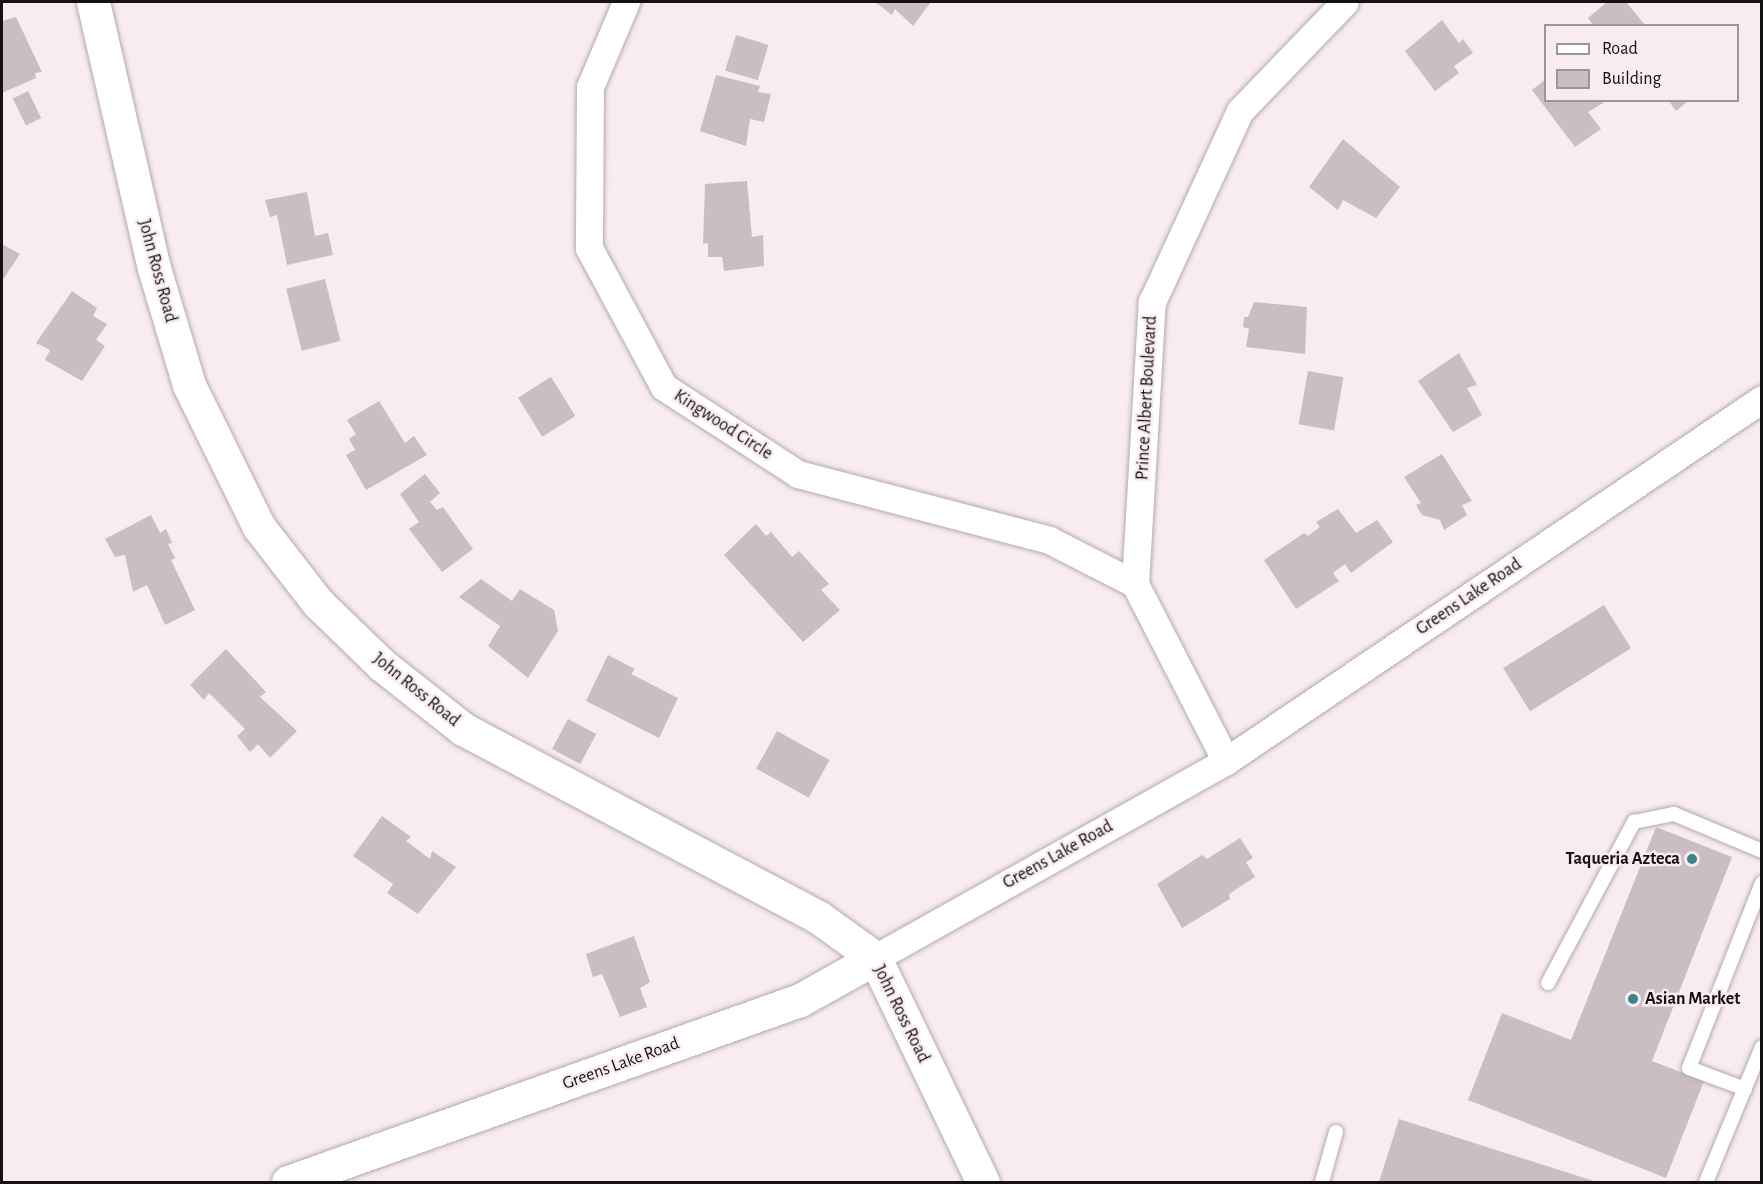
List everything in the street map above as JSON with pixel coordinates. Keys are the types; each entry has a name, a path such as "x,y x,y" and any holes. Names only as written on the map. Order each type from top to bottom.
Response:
{"street":[{"name":"John Ross Road","path":"93,2 154,268 189,385 259,527 318,603 382,665 463,729 818,917 874,958 983,1182"},
{"name":"Kingwood Circle","path":"626,2 590,87 589,248 664,387 798,474 1049,540 1135,584"},
{"name":"Prince Albert Boulevard","path":"1135,584 1152,302 1240,111 1344,2"},
{"name":"Greens Lake Road","path":"288,1182 800,1000 1226,761 1761,399"},
{"path":"1135,584 1226,761"}],"lane":[{"path":"1548,983 1634,822 1674,814 1761,851"},
{"path":"1744,1089 1689,1068 1761,883"},
{"path":"1706,1182 1761,1047"},
{"path":"1322,1182 1336,1132"}],"building":[{"path":"875,2 931,2 913,26 895,9 892,15"},
{"path":"1607,2 1626,2 1644,24 1592,24 1588,18"},
{"path":"16,17 42,72 35,73 36,78 2,93 2,21"},
{"path":"1442,20 1459,43 1463,39 1473,53 1454,66 1459,73 1435,91 1405,51"},
{"path":"736,35 769,45 758,80 725,70"},
{"path":"716,75 760,86 758,92 771,94 764,122 750,119 746,146 700,131"},
{"path":"1544,81 1544,102 1605,102 1588,112 1601,129 1575,147 1532,90"},
{"path":"28,91 41,118 26,125 13,98"},
{"path":"1669,102 1687,102 1676,111"},
{"path":"1343,139 1400,187 1376,218 1343,200 1338,210 1309,187"},
{"path":"747,181 752,237 763,235 764,266 724,271 722,257 708,257 708,243 703,244 705,184"},
{"path":"307,192 315,236 328,233 333,255 287,265 277,215 270,217 265,200"},
{"path":"2,244 20,254 2,281"},
{"path":"325,279 340,341 302,351 286,289"},
{"path":"72,291 97,308 93,316 107,324 96,340 105,346 82,381 45,360 50,350 36,343"},
{"path":"1254,302 1307,307 1305,354 1246,347 1249,329 1243,327 1244,317 1248,317"},
{"path":"1459,353 1477,385 1467,388 1482,415 1453,432 1418,381"},
{"path":"1308,371 1343,377 1334,430 1299,424"},
{"path":"551,377 575,416 542,437 518,398"},
{"path":"379,401 405,443 414,436 427,455 366,490 346,455 355,450 349,439 356,434 347,420"},
{"path":"1442,454 1472,501 1462,505 1467,515 1444,530 1440,520 1422,515 1416,505 1421,503 1404,477"},
{"path":"425,474 440,493 430,502 437,510 443,507 473,549 442,572 409,529 419,522 400,494"},
{"path":"1338,509 1356,533 1377,520 1393,542 1351,573 1345,564 1333,573 1339,581 1296,609 1264,560 1304,533 1308,536 1320,527 1316,522"},
{"path":"151,515 160,533 166,529 172,543 168,544 175,558 171,560 195,610 165,625 147,585 133,592 125,555 115,557 105,539"},
{"path":"756,524 766,536 771,532 792,557 799,551 829,584 821,590 840,610 803,642 724,555"},
{"path":"481,579 512,601 520,589 554,610 558,631 528,678 488,646 500,626 459,597"},
{"path":"1604,605 1631,648 1530,711 1503,668"},
{"path":"226,649 266,692 260,697 297,731 270,758 258,744 250,752 237,736 245,729 209,693 204,700 190,685"},
{"path":"608,655 635,669 631,674 678,698 659,738 586,701"},
{"path":"568,719 596,734 580,764 552,749"},
{"path":"777,731 829,760 809,798 756,769"},
{"path":"382,816 411,837 406,841 430,859 432,851 456,867 418,914 387,893 393,884 353,856"},
{"path":"1656,827 1732,857 1652,1061 1704,1081 1666,1178 1468,1100 1502,1013 1571,1040"},
{"path":"1240,838 1253,858 1246,862 1255,877 1229,894 1230,899 1182,928 1157,884 1202,855 1207,859"},
{"path":"634,936 650,982 640,988 647,1007 620,1017 602,974 593,977 586,954"},
{"path":"1399,1119 1597,1182 1379,1182"}],"place":[{"name":"Taqueria Azteca","path":"1692,859"},
{"name":"Asian Market","path":"1633,999"}]}
